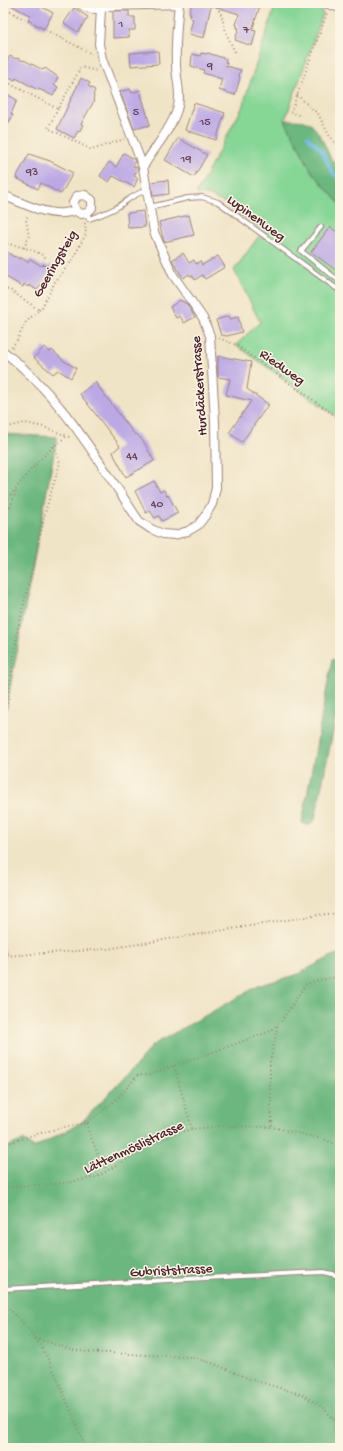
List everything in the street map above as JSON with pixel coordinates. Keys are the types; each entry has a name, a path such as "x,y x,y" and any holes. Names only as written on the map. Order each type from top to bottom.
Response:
{"street":[{"path":"78,3 91,9 101,10 109,6 179,4 176,64 178,109 163,138 143,167"},
{"path":"328,4 340,8"},
{"name":"Hurdäckerstrasse","path":"7,350 47,390 88,444 139,521 151,529 163,534 175,534 188,531 198,525 206,516 212,504 216,488 215,421 210,336 202,318 180,287 165,259 154,232 143,167 106,74 102,59 99,44 101,10"},
{"path":"3,195 48,212 62,214 76,210"},
{"path":"81,195 85,195 92,200 92,208 88,216 81,214 76,210 74,207 75,199 81,195"}],"lane":[{"name":"Geeringsteig","path":"88,216 107,212 119,206 135,194 147,190"},
{"name":"Lupinenweg","path":"150,207 188,198 202,197 218,202 340,292"},
{"path":"321,227 301,251 339,279 333,286"},
{"name":"Gubriststrasse","path":"3,1289 294,1273 323,1272 340,1276"}],"path":[{"path":"215,3 221,14 227,35 236,54"},
{"path":"299,115 291,112 328,4"},
{"path":"3,8 102,59"},
{"path":"106,74 81,67 48,128 92,150 131,136"},
{"path":"3,80 58,109"},
{"path":"297,95 318,114 329,135 340,150"},
{"path":"24,248 29,236 26,220 32,207"},
{"name":"Geeringsteig","path":"7,350 17,340 26,322 39,310 55,282 71,262 86,234 85,226"},
{"path":"3,244 24,248 43,255 46,258"},
{"path":"3,289 10,290 39,310"},
{"name":"Riedweg","path":"210,336 236,345 340,419"},
{"path":"3,428 25,423 44,427 73,438"},
{"path":"3,505 41,458 67,436"},
{"path":"3,719 6,710 18,628 46,509 60,463 54,446"},
{"path":"3,526 18,486"},
{"path":"3,910 5,945 8,955"},
{"path":"3,956 107,949 318,915 340,913"},
{"path":"3,1145 39,1133 87,1123 118,1098 138,1075 149,1075 271,1031 278,1023 280,1024 305,985 340,977"},
{"path":"272,1127 270,1062 278,1023"},
{"path":"174,1066 192,1129"},
{"path":"87,1123 88,1130 101,1162 109,1170"},
{"name":"Lättenmöslistrasse","path":"3,1187 66,1183 96,1177 158,1141 174,1134 192,1129 222,1126 272,1127 326,1140 340,1146"},
{"path":"3,1303 18,1317 35,1338 46,1355 86,1448"},
{"path":"35,1338 73,1350 87,1352 190,1357 212,1363 250,1379 303,1395 322,1406 340,1426"}],"green space":[{"path":"276,3 313,3 319,5 323,14 285,120 312,172 338,202 340,202 340,419 236,345 260,322 234,270 259,236 263,239 267,234 223,202 208,195 196,194 242,108"},
{"path":"285,120 304,121 309,123 321,138 332,161 340,161 340,202 338,202 312,172"},
{"path":"3,434 57,437 3,726"},
{"path":"337,659 340,662 340,697 315,819 309,826 302,823 332,660"},
{"path":"336,954 340,955 340,1448 3,1448 3,1149 23,1140 34,1148 82,1122 140,1061 151,1046 260,985 296,975"}],"building":[{"path":"7,3 43,3 42,7 53,13 44,29 28,20 31,16"},
{"path":"192,3 261,3 252,30 256,31 252,46 235,40 239,28 237,28 236,25 239,14 211,5 204,38 189,34 193,19 190,18 191,13 189,13"},
{"path":"74,8 88,17 78,32 64,23"},
{"path":"113,11 129,11 129,17 135,17 135,30 129,30 129,37 113,38"},
{"path":"158,51 159,64 131,66 130,53"},
{"path":"201,53 208,53 226,59 226,66 241,70 235,95 219,90 222,79 203,73 204,70 191,66 192,54 200,56"},
{"path":"10,56 16,59 24,60 43,70 45,68 58,77 54,85 58,87 53,96 16,78 15,80 3,74 3,69"},
{"path":"81,78 90,83 88,86 95,90 93,95 94,101 81,124 83,125 74,138 57,129"},
{"path":"130,89 132,93 140,90 150,125 134,129 120,92"},
{"path":"3,92 17,100 11,114 13,115 3,133"},
{"path":"194,103 225,113 216,140 185,130"},
{"path":"178,138 207,155 194,177 165,160"},
{"path":"124,153 134,159 135,162 133,166 138,168 134,176 138,178 134,187 113,176 109,182 100,176 109,162 116,167"},
{"path":"29,154 50,161 73,173 61,194 41,183 38,189 16,178"},
{"path":"168,180 169,194 153,196 151,182"},
{"path":"143,211 145,227 128,228 127,213"},
{"path":"189,215 194,235 164,242 159,222"},
{"path":"330,227 340,234 340,273 311,252"},
{"path":"7,252 14,257 15,256 19,259 20,257 28,262 30,259 42,266 43,264 45,266 55,265 37,290 29,285 28,287 24,284 23,287 3,275 3,258"},
{"path":"183,253 189,263 194,260 196,264 200,261 202,265 218,256 225,267 205,279 202,275 195,280 192,275 190,276 189,274 183,278 172,260"},
{"path":"180,300 187,304 195,317 184,323 180,316 176,318 170,307"},
{"path":"229,316 230,319 238,317 242,332 227,336 221,335 216,320"},
{"path":"44,347 50,352 52,350 64,361 76,368 71,378 58,370 53,374 34,358"},
{"path":"218,356 251,362 247,389 269,405 242,442 229,433 251,401 226,395 230,379 218,377"},
{"path":"95,382 135,435 137,434 145,444 154,461 126,477 113,452 120,446 80,394"},
{"path":"154,481 160,492 164,490 167,496 168,495 178,513 162,521 159,516 155,518 150,511 146,513 135,491"}],"waterway":[{"path":"307,136 324,154 330,169 340,179"}]}
